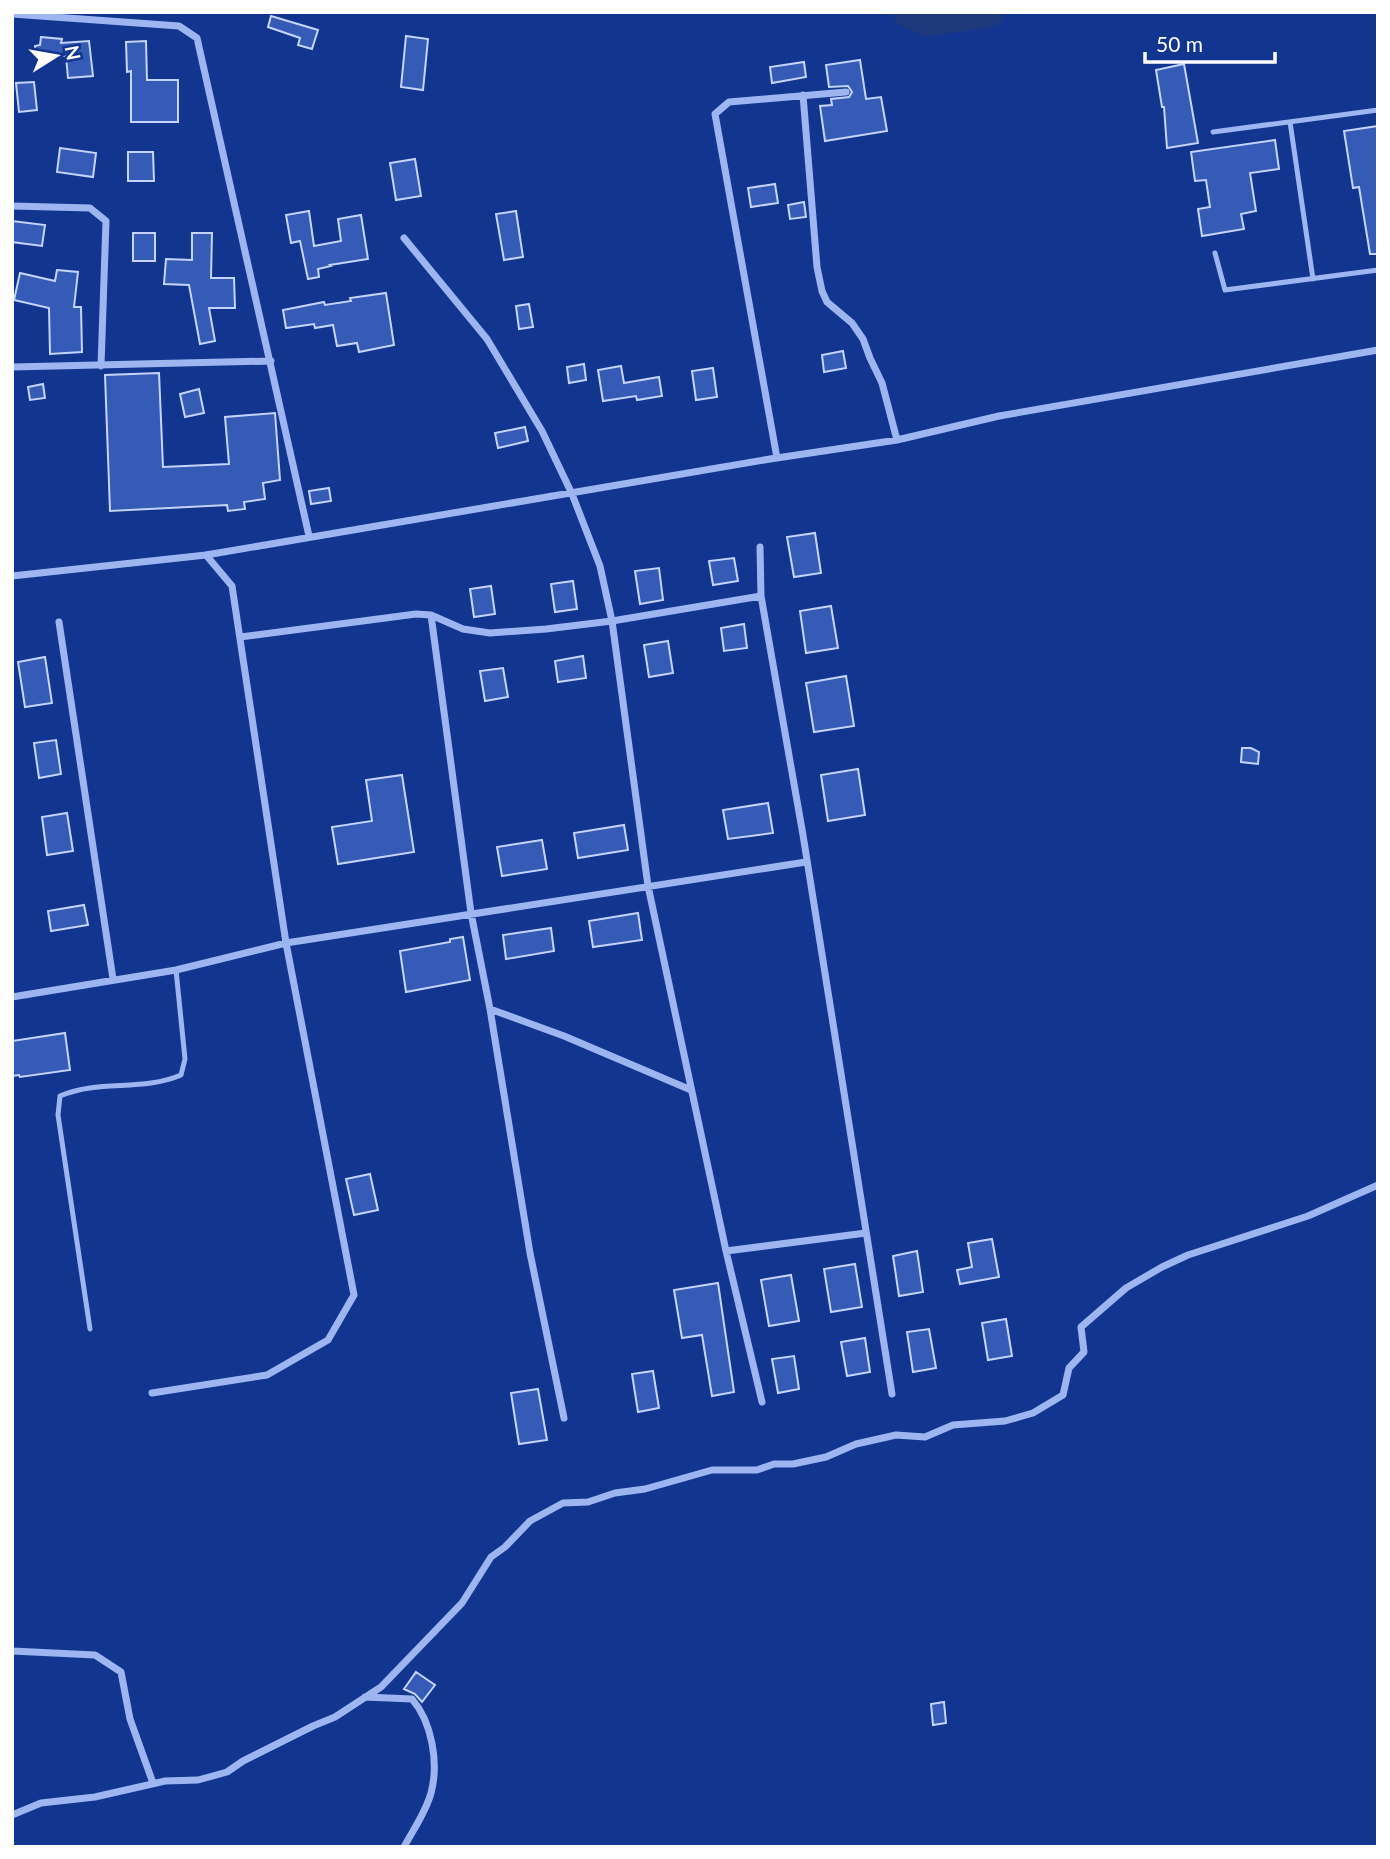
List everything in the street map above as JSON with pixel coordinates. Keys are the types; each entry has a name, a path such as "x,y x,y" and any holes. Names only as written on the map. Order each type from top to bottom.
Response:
{"street":[{"path":"12,14 179,26 197,38 309,536"},
{"path":"777,458 715,114 729,102 846,92"},
{"path":"803,95 817,267 822,291 827,302 852,323 863,339 882,383 897,440"},
{"path":"12,206 90,208 106,221 101,366"},
{"path":"404,238 487,339 542,431 572,494 600,566 612,621 648,886 726,1251 762,1402"},
{"path":"12,576 206,555 897,440 999,415 1378,350"},
{"path":"12,368 271,361"},
{"path":"760,547 761,596 892,1394"},
{"path":"152,1393 267,1375 328,1339 354,1295 286,943 232,586 206,555"},
{"path":"240,636 416,614 431,615 463,629 490,633 546,629 612,621 761,596"},
{"path":"431,615 471,913 490,1009 530,1253 564,1418"},
{"path":"58,622 113,979"},
{"path":"12,997 176,970 286,943 806,862"},
{"path":"490,1009 564,1036 691,1090"},
{"path":"12,1815 41,1803 95,1797 153,1783 198,1780 227,1772 243,1761 344,1712 381,1687 462,1603 491,1557 506,1547 530,1521 563,1503 587,1502 712,1470 757,1470 774,1464 793,1464 826,1457 856,1444 896,1435 925,1437 953,1426 992,1423 1033,1413 1063,1395 1069,1368 1084,1352 1081,1327 1126,1289 1188,1255 1308,1216 1378,1185"},
{"path":"726,1251 866,1233"},
{"path":"12,1651 95,1655 121,1672 130,1718 153,1783"},
{"path":"364,1697 412,1699 421,1709 428,1726 434,1759 431,1792 404,1847"}],"lane":[{"path":"1213,132 1378,110"},
{"path":"1290,122 1313,279"},
{"path":"1215,253 1225,290 1378,270"},
{"path":"90,1329 58,1115 60,1096 77,1088 163,1083 181,1075 186,1059 176,970"}],"building":[{"path":"271,16 318,30 312,49 298,45 300,38 268,27"},
{"path":"406,36 428,39 423,90 401,87"},
{"path":"41,37 62,39 61,43 89,41 93,76 68,78 66,56 35,53 35,46 40,45"},
{"path":"146,41 147,80 178,80 178,122 131,122 131,71 127,72 126,42"},
{"path":"860,60 866,99 881,97 887,131 825,141 820,106 832,105 831,99 849,97 852,92 848,86 829,87 826,65"},
{"path":"804,62 806,77 772,83 770,67"},
{"path":"1184,64 1198,143 1167,148 1164,107 1156,70"},
{"path":"34,82 37,110 19,112 16,83"},
{"path":"1378,126 1378,254 1370,254 1359,187 1353,188 1344,131"},
{"path":"1275,140 1279,169 1250,173 1256,211 1241,214 1244,229 1202,236 1198,209 1210,207 1206,180 1195,181 1191,152"},
{"path":"60,148 96,153 93,177 57,172"},
{"path":"128,152 153,152 154,181 128,181"},
{"path":"415,159 421,196 396,200 390,163"},
{"path":"775,184 778,203 751,207 748,188"},
{"path":"804,202 806,217 790,219 788,205"},
{"path":"309,211 314,246 341,241 338,219 361,215 368,259 318,269 319,277 308,279 300,241 291,243 286,215"},
{"path":"516,211 523,257 504,260 496,214"},
{"path":"12,221 45,225 42,246 12,242"},
{"path":"133,233 155,233 155,261 133,261"},
{"path":"192,233 212,233 211,278 234,278 235,308 209,308 215,341 200,344 189,285 164,284 166,259 192,260"},
{"path":"57,270 78,272 74,307 81,307 82,352 50,354 49,308 14,300 20,273 55,281"},
{"path":"386,293 394,345 359,352 357,343 337,346 333,325 315,328 314,324 286,328 283,310 324,302 325,305 351,301 350,298"},
{"path":"529,304 533,327 519,329 516,306"},
{"path":"843,351 846,368 824,372 822,355"},
{"path":"584,364 586,380 569,383 567,367"},
{"path":"621,366 624,383 659,377 662,396 637,400 636,396 603,401 598,370"},
{"path":"713,368 717,397 696,400 692,371"},
{"path":"159,373 163,467 229,464 225,417 275,413 280,480 263,483 265,499 244,502 245,509 228,511 227,505 110,511 105,375"},
{"path":"43,384 45,398 30,400 28,387"},
{"path":"199,389 204,413 185,417 180,394"},
{"path":"525,427 528,441 498,448 495,433"},
{"path":"329,488 331,501 311,504 309,491"},
{"path":"815,533 821,573 794,577 787,537"},
{"path":"734,558 738,581 713,585 709,561"},
{"path":"659,568 663,600 640,604 635,571"},
{"path":"573,581 577,609 555,612 551,584"},
{"path":"491,586 495,614 474,617 470,589"},
{"path":"831,606 838,648 806,653 800,611"},
{"path":"744,624 747,648 724,651 721,628"},
{"path":"668,641 673,673 649,677 644,645"},
{"path":"583,656 586,678 558,682 555,661"},
{"path":"45,657 52,703 25,707 18,662"},
{"path":"503,668 508,697 485,701 480,671"},
{"path":"846,676 854,726 814,732 806,683"},
{"path":"56,740 61,774 39,778 34,743"},
{"path":"1242,748 1259,752 1258,764 1241,762"},
{"path":"858,769 865,815 828,821 821,775"},
{"path":"402,775 414,852 338,864 332,827 372,821 366,780"},
{"path":"768,803 773,833 728,839 723,810"},
{"path":"67,813 73,851 47,855 42,817"},
{"path":"624,825 628,850 578,858 574,833"},
{"path":"542,840 547,869 502,876 497,847"},
{"path":"84,905 88,925 51,931 48,911"},
{"path":"638,913 642,940 593,947 589,921"},
{"path":"551,928 554,951 506,959 503,935"},
{"path":"463,937 470,980 406,992 400,951"},
{"path":"65,1033 70,1070 12,1076 12,1041"},
{"path":"370,1174 378,1210 354,1215 346,1179"},
{"path":"992,1239 999,1277 960,1284 957,1270 972,1267 968,1243"},
{"path":"917,1251 923,1292 899,1296 893,1256"},
{"path":"855,1264 862,1307 831,1312 824,1269"},
{"path":"791,1275 799,1321 769,1326 761,1280"},
{"path":"718,1283 734,1392 712,1396 702,1335 682,1338 674,1290"},
{"path":"1006,1319 1012,1356 988,1360 982,1323"},
{"path":"929,1329 936,1368 913,1372 907,1332"},
{"path":"865,1338 870,1372 847,1376 841,1342"},
{"path":"794,1356 799,1389 778,1393 772,1359"},
{"path":"653,1371 659,1408 638,1412 632,1374"},
{"path":"538,1389 547,1440 519,1444 511,1393"},
{"path":"416,1672 435,1685 422,1702 415,1694 404,1689"},
{"path":"944,1702 946,1723 933,1725 931,1704"}],"waterway":[{"path":"909,12 928,20 988,12"}]}
